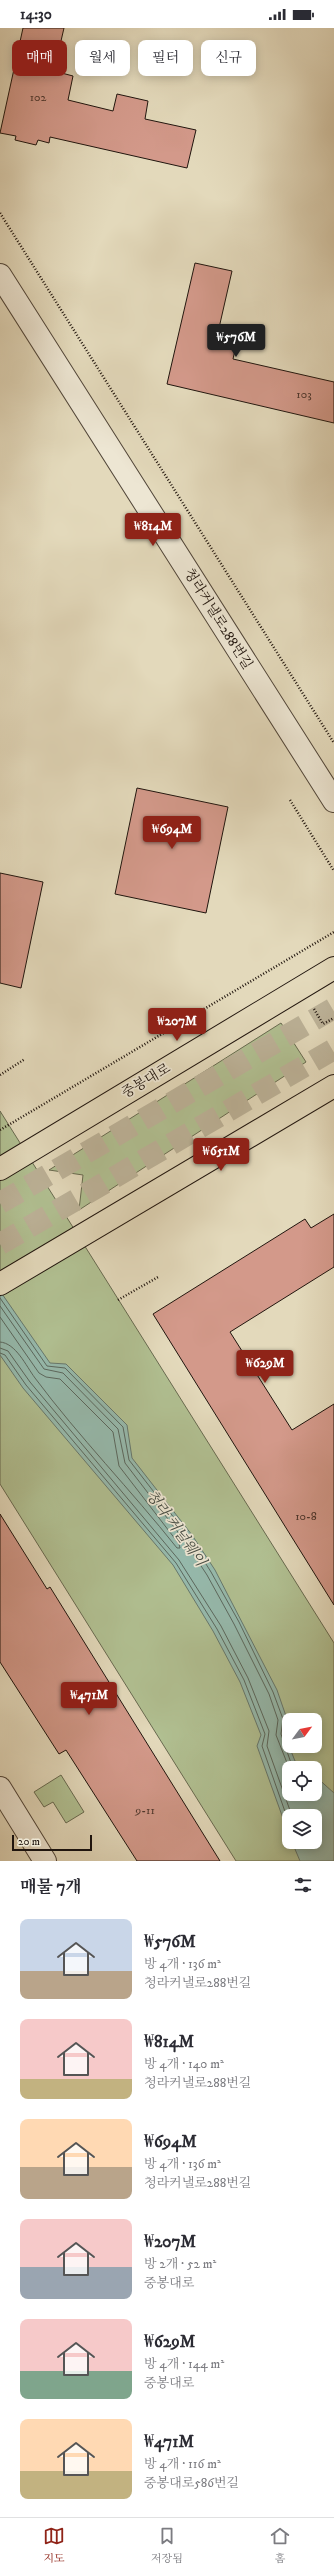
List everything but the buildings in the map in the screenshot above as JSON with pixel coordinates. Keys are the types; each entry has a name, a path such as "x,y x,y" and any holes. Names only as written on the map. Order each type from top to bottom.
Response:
{"main road":[{"name":"중봉대로","path":"0,1169 334,968"},
{"path":"0,1284 334,1086"}],"street":[{"name":"청라커낼로288번길","path":"0,275 334,801"},
{"path":"0,1788 45,1861"}],"path":[{"path":"0,213 334,743"},
{"path":"290,800 334,871"},
{"path":"0,1130 334,932"},
{"path":"312,1005 323,1024 334,1018"},
{"path":"0,1075 25,1059"},
{"path":"118,1300 158,1276"}],"green space":[{"path":"281,1023 306,1062 79,1210 83,1175 49,1170"},
{"path":"0,1111 334,1643 334,1861 236,1861 0,1484"},
{"path":"61,1775 84,1812 66,1823 53,1802 44,1807 34,1792"}],"water":[{"name":"청라 커널웨이","path":"0,1291 50,1363 66,1364 127,1425 132,1458 192,1535 215,1570 277,1690 285,1713 282,1713 282,1753 292,1753 295,1761 282,1761 282,1801 322,1801 322,1782 334,1793 334,1861 300,1861 295,1849 322,1849 322,1809 282,1809 282,1816 257,1746 261,1735 240,1682 213,1631 173,1565 23,1388 0,1355"}],"tunnel":[{"path":"0,1203 334,1008"},
{"path":"0,1244 334,1049"}]}
